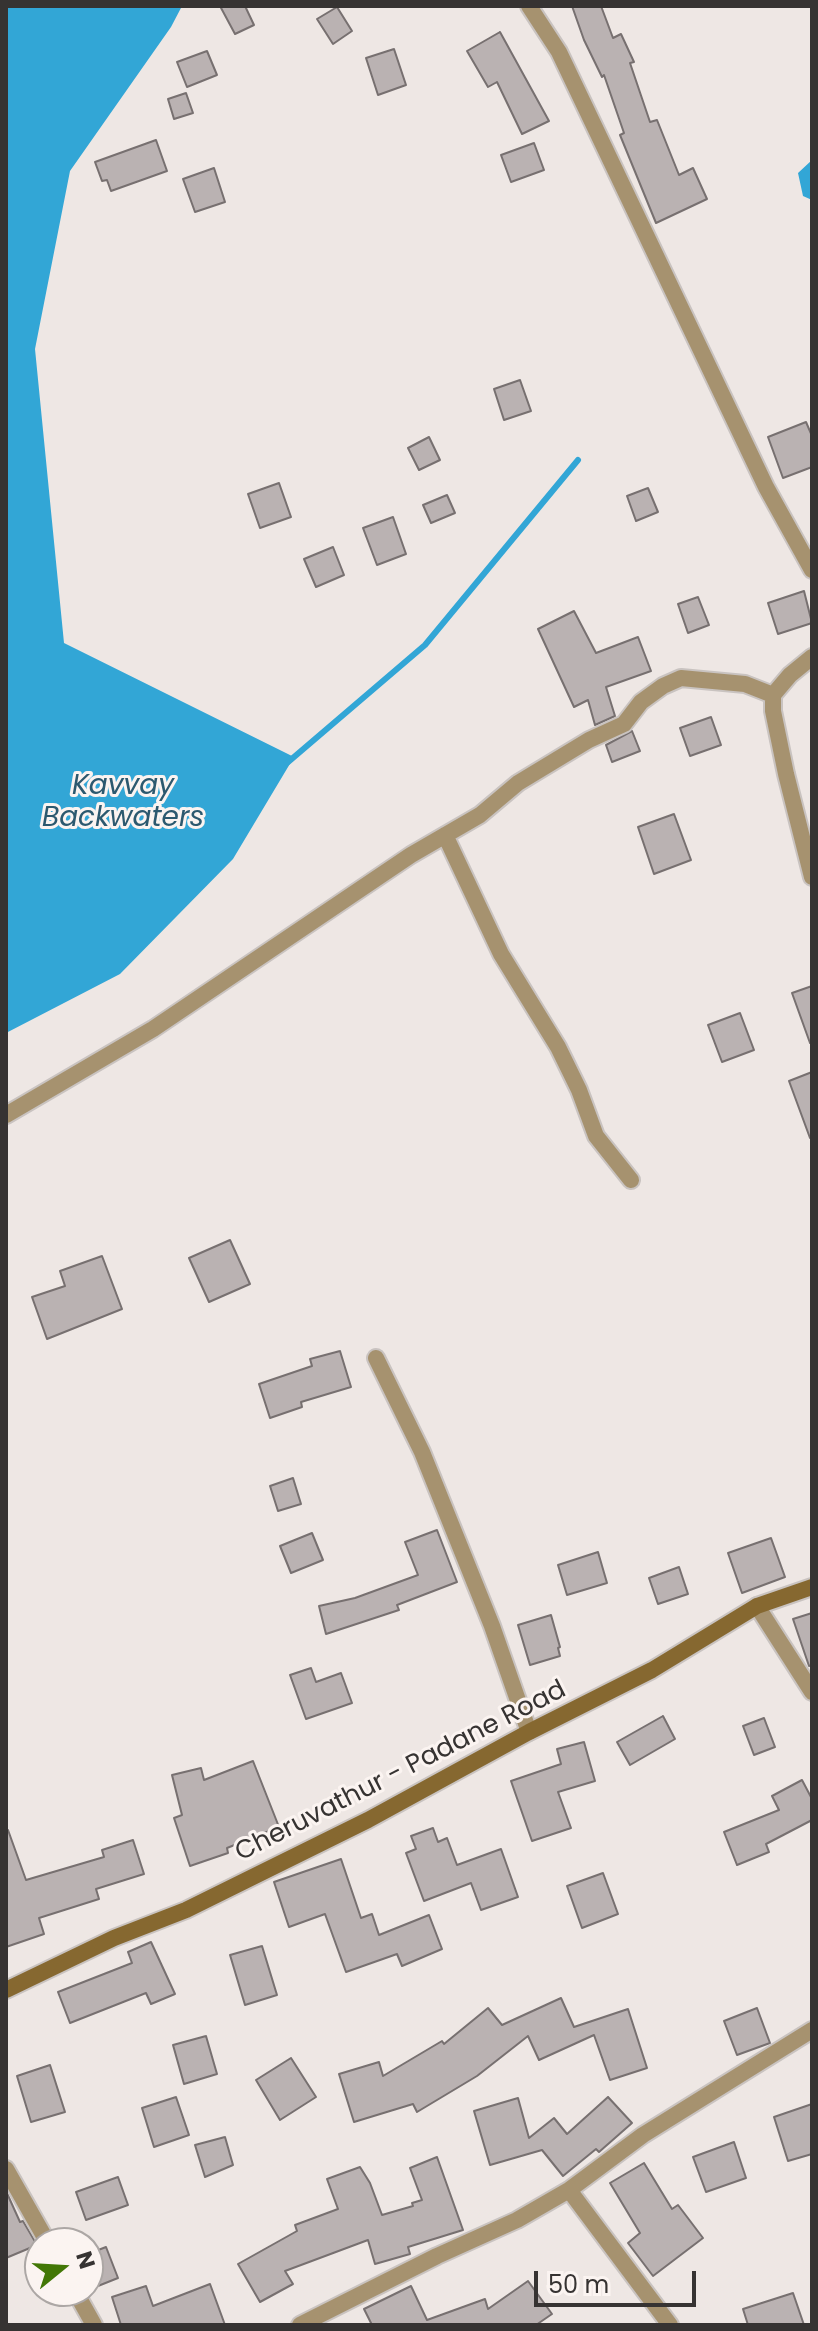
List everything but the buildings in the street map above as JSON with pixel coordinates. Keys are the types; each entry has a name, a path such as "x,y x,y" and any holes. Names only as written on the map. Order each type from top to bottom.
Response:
{"main road":[{"name":"Cheruvathur - Padane Road","path":"6,1990 114,1938 186,1910 368,1820 529,1732 652,1670 757,1606 812,1587"}],"street":[{"path":"529,6 559,52 766,487 812,570"},
{"path":"812,657 790,675 773,695 773,711 786,774 812,877"},
{"path":"6,1115 153,1029 445,835 480,815 518,783 589,740 624,724 641,702 663,686 681,678 745,684 773,695"},
{"path":"445,835 501,954 558,1047 579,1090 596,1136 631,1180"},
{"path":"376,1358 422,1452 492,1626 529,1732"},
{"path":"757,1606 812,1692"},
{"path":"300,2325 437,2256 517,2220 569,2190 643,2135 812,2030"},
{"path":"6,2169 39,2227"},
{"path":"569,2190 670,2325"},
{"path":"84,2307 94,2325"}],"water":[{"name":"Kavvay Backwaters","path":"6,6 182,6 171,27 70,171 35,349 64,643 294,757 233,859 120,974 6,1033"},
{"path":"812,160 812,200 803,196 798,173"}],"waterway":[{"path":"287,763 425,645 578,460"}]}
